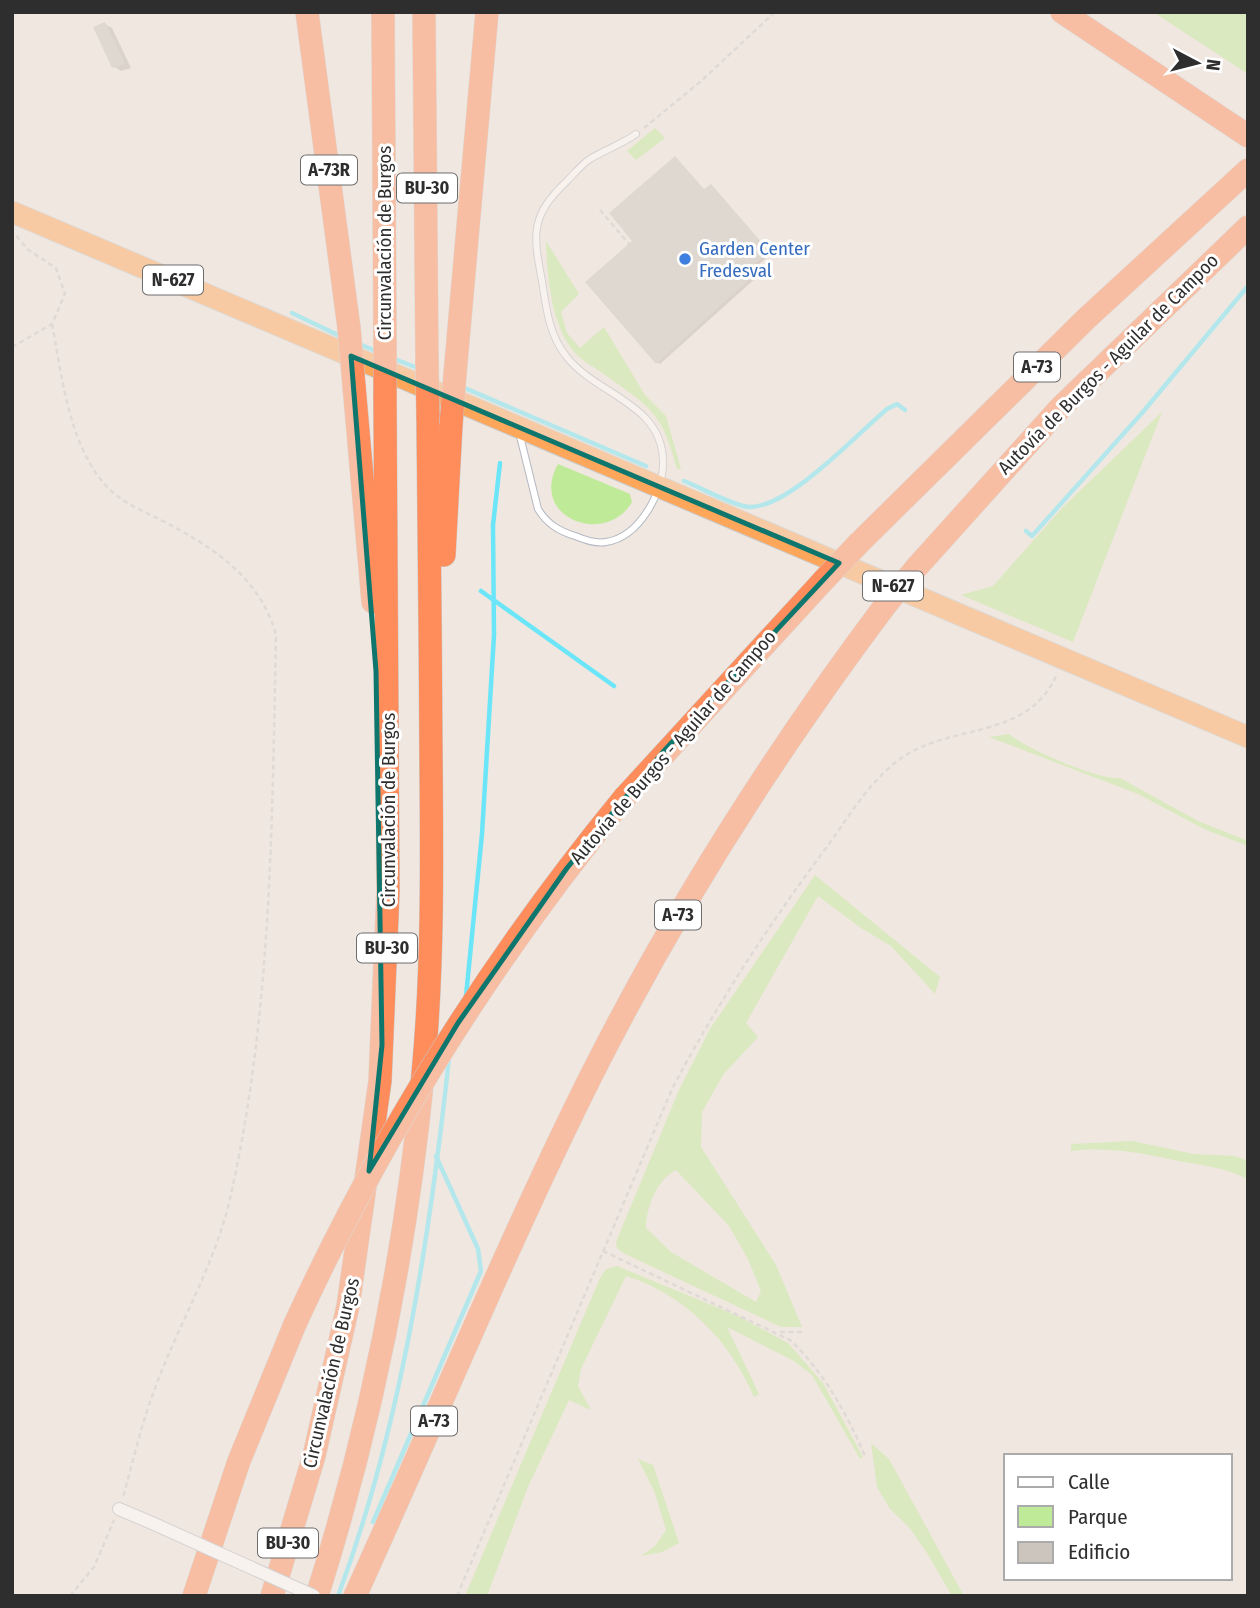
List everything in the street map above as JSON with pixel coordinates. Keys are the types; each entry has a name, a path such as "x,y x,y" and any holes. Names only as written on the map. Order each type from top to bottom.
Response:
{"highway":[{"name":"A-73R","path":"307,12 349,328"},
{"path":"320,12 349,328"},
{"name":"Circunvalación de Burgos","path":"272,1596 317,1444 348,1306 370,1165 382,1045 388,870 383,12"},
{"name":"BU-30","path":"315,1596 357,1460 390,1314 413,1166 428,988 431,794 424,12"},
{"path":"428,988 438,827 443,575 451,425 486,12"},
{"path":"1062,12 1248,136"},
{"name":"Autovía de Burgos - Aguilar de Campoo","path":"194,1596 239,1461 295,1324 355,1197 438,1054 529,919 624,798 822,581 1087,318 1248,170"},
{"name":"N-627","path":"12,212 1248,737"},
{"name":"Autovía de Burgos - Aguilar de Campoo","path":"355,1596 511,1245 626,1010 680,912 765,775 884,607 916,568 1060,408 1248,227"},
{"name":"BU-30","path":"349,328 369,534 374,627 382,1045"}],"street":[{"path":"119,1509 315,1596"}],"lane":[{"path":"518,428 538,509 543,519 565,533 594,542 608,542 632,528 649,508 660,487 662,445 652,424 576,367 556,340 548,317 536,250 538,217 546,203 589,159 617,147 636,134"}],"path":[{"path":"636,134 700,82 775,12"},
{"path":"600,210 629,244"},
{"path":"12,231 26,249 56,268 65,293 52,324 63,385 83,449 101,481 120,500 178,529 242,572 270,612 276,635 271,848 258,1028 231,1194 213,1260 154,1390 119,1509 94,1567 70,1596"},
{"path":"12,346 52,324"},
{"path":"457,1596 672,1089 712,1014 766,928 872,786 910,752 1029,712 1051,687 1063,658"},
{"path":"603,1251 778,1332 813,1363 847,1415 865,1456"},
{"path":"778,1332 804,1332"}],"highlighted area":[{"path":"351,356 839,563 663,752 567,868 458,1023 369,1171 382,1045 376,671"}],"green space":[{"path":"1153,12 1248,12 1248,74"},
{"path":"655,128 665,138 636,160 627,151"},
{"path":"546,241 579,294 561,312 567,333 580,348 604,327 645,395 666,416 681,469 677,469 666,435 653,413 582,359 567,342 560,329 552,300"},
{"path":"1162,412 1073,642 961,595 993,586 1063,507"},
{"path":"558,464 630,494 632,502 620,516 605,523 589,524 574,520 561,512 553,499 552,483"},
{"path":"1009,734 1063,762 1095,774 1120,778 1198,821 1248,841 1248,846 1204,829 1138,794 989,737"},
{"path":"815,875 940,977 935,994 891,946 861,928 818,896 746,1023 758,1037 723,1075 702,1112 701,1147 776,1265 802,1327 781,1327 617,1248 616,1242 679,1090 710,1029","holes":["676,1170 729,1226 748,1259 761,1291 756,1302 671,1252 646,1228 648,1212 658,1187"]},
{"path":"1132,1141 1194,1154 1235,1156 1248,1161 1248,1179 1219,1169 1145,1154 1108,1150 1071,1151 1071,1144"},
{"path":"617,1266 738,1316 788,1343 823,1383 863,1457 860,1459 812,1375 794,1361 727,1327 759,1394 754,1397 732,1357 704,1323 668,1295 626,1276 581,1369 578,1386 591,1410 569,1400 528,1487 487,1596 465,1596 600,1278 606,1269"},
{"path":"871,1443 889,1459 964,1596 952,1596 909,1527 890,1509 877,1487"},
{"path":"638,1459 653,1465 679,1543 662,1552 641,1556 655,1546 666,1530 655,1493"}],"building":[{"path":"105,22 125,64 112,68 93,27"},
{"name":"Garden Center Fredesval","path":"675,156 704,189 711,184 769,251 751,267 756,273 656,364 585,282 632,241 609,213"}],"waterway":[{"path":"1026,531 1032,536 1142,413 1248,286"},
{"path":"292,313 342,337"},
{"path":"357,343 378,352"},
{"path":"392,358 420,369"},
{"path":"460,386 646,466"},
{"path":"684,481 742,506 765,504 802,483 887,409 897,404 905,410"},
{"path":"466,996 482,834 494,635 493,525 500,463"},
{"path":"481,591 614,686"},
{"path":"338,1596 360,1532 396,1398 422,1262 449,1058"},
{"path":"373,1522 481,1271 478,1249 436,1156"}],"place":[{"name":"Garden Center Fredesval","path":"685,259"}]}
